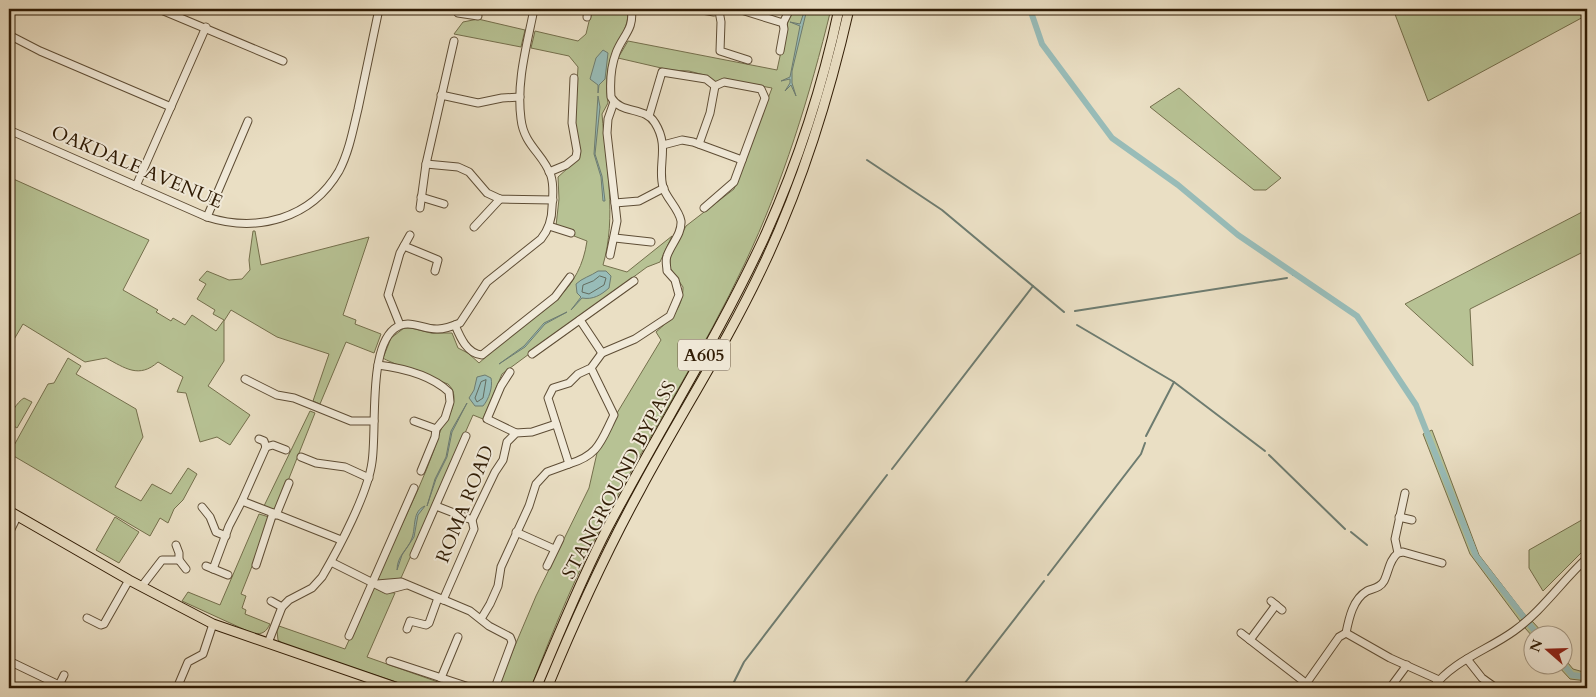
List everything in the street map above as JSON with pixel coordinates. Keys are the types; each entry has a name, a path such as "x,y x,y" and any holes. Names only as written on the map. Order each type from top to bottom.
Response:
{"main road":[{"name":"STANGROUND BYPASS","path":"536,688 569,609 608,528 703,357 764,237 803,135 839,9"},
{"name":"STANGROUND BYPASS","path":"548,688 579,613 609,550 644,482 708,371 768,255 792,198 817,126 849,9"},
{"path":"13,514 129,580 213,624 392,687"}],"street":[{"path":"160,9 283,61"},
{"name":"OAKDALE AVENUE","path":"9,130 207,217 239,224 273,222 295,213 329,186 347,153 379,9"},
{"path":"268,643 282,607 289,600 312,588 322,577 331,562 369,478 378,364 389,335 400,325 410,323 438,329 455,325 465,318 478,292 487,282 540,238 549,226 553,200 552,182 549,172 528,143 524,134 520,98 523,62 534,9"},
{"path":"587,17 588,9"},
{"path":"569,464 548,398 549,393 553,388 569,383 578,374 590,368 602,352 634,339 670,316 679,295 675,280 667,271 666,258 677,238 681,220 664,188 663,145 657,126 649,116 623,109 614,102 611,89 614,63 618,49 631,28 633,16 631,9"},
{"path":"696,9 719,10 721,22 720,51 748,60"},
{"path":"738,9 782,23"},
{"path":"780,51 784,29 782,23 790,9"},
{"path":"458,13 468,11 478,16"},
{"path":"136,186 206,28"},
{"path":"9,35 40,51 171,107"},
{"path":"420,208 426,164 454,41"},
{"path":"649,116 662,72 706,79 715,86"},
{"path":"549,172 566,165 576,156 569,108 574,78"},
{"path":"704,208 727,191 737,174 765,98 761,89 724,82 715,86"},
{"path":"699,144 710,114 715,86"},
{"path":"441,95 478,103 502,98 520,98"},
{"path":"610,255 617,221 607,133 610,110 614,102"},
{"path":"207,217 248,121"},
{"path":"663,145 682,140 699,144 742,160"},
{"path":"426,164 458,168 469,172 487,193 500,199 553,200"},
{"path":"615,203 639,201 664,188"},
{"path":"421,198 444,204"},
{"path":"474,227 500,199"},
{"path":"549,226 571,233"},
{"path":"400,325 388,295 400,253 410,235"},
{"path":"615,238 651,242"},
{"path":"404,246 438,260 435,271"},
{"path":"455,325 463,343 475,353 482,355 544,306 558,288 570,277"},
{"path":"532,354 634,281"},
{"path":"580,320 602,352"},
{"path":"378,364 402,368 443,386 449,392 450,402 444,418 436,429 435,437 421,472"},
{"path":"481,619 494,595 501,567 529,506 536,484 547,472 584,460 594,452 614,415 590,368"},
{"path":"510,372 501,386 487,419 516,433"},
{"path":"245,378 277,395 294,398 351,421 374,421"},
{"path":"414,421 436,429"},
{"name":"ROMA ROAD","path":"407,629 410,621 426,625 429,623 474,529 472,520 495,472 503,460 507,442 516,433 532,432 556,424"},
{"path":"414,555 466,436"},
{"path":"228,575 209,568 226,536 266,447 264,441 259,440"},
{"path":"266,447 272,445 286,450"},
{"path":"301,457 316,463 345,468 369,478"},
{"path":"256,565 289,483"},
{"path":"348,636 375,583 393,528 414,488"},
{"path":"1241,634 1305,686 1339,637 1346,633 1353,608 1359,597 1367,591 1378,588 1384,582 1390,564 1398,553 1395,539 1404,493"},
{"path":"242,501 341,540"},
{"path":"436,506 472,520"},
{"path":"202,507 210,517 216,532 226,536"},
{"path":"9,532 13,514"},
{"path":"1398,517 1412,520"},
{"path":"516,532 554,550"},
{"path":"547,566 560,539"},
{"path":"176,545 180,553 178,560"},
{"path":"1398,553 1442,563"},
{"path":"1436,684 1467,659 1514,632 1584,565 1587,558"},
{"path":"142,586 162,560 178,560 186,569"},
{"path":"331,562 375,583 387,585 396,581 441,599 470,611 489,626 505,633 512,642 496,685 492,688"},
{"path":"87,618 100,625 104,624 129,580"},
{"path":"271,601 282,607"},
{"path":"1250,640 1273,603 1282,610"},
{"path":"177,688 188,662 203,654 213,624"},
{"path":"1346,633 1407,665 1444,688"},
{"path":"441,678 458,638"},
{"path":"1467,659 1494,688"},
{"path":"9,661 58,687 64,675"},
{"path":"390,661 472,688"},
{"path":"1390,688 1407,665"}],"green space":[{"path":"592,9 628,9 626,27 609,65 608,103 602,114 610,209 607,247 603,265 627,272 672,236 660,262 647,267 502,374 483,419 473,415 401,578 386,582 376,580 419,488 441,429 452,409 454,399 454,393 448,384 383,358 391,338 404,328 431,333 452,333 458,348 468,353 479,363 560,296 577,273 583,258 587,241 574,236 574,230 556,226 559,199 558,177 578,159 575,120 578,67 569,56 531,48 535,31 578,41 586,34"},
{"path":"793,9 831,9 805,106 772,202 759,233 695,359 596,536 566,600 531,688 497,688 536,596 589,488 597,453 617,413 661,340 656,332 671,318 681,301 683,287 670,268 670,257 686,226 734,189 772,88 727,80 715,82 704,75 689,71 670,70 618,58 628,41 777,70 787,24"},
{"path":"1393,9 1587,9 1587,15 1428,101"},
{"path":"478,19 525,30 521,47 454,34 463,22"},
{"path":"1179,88 1281,178 1266,190 1254,190 1150,107"},
{"path":"9,177 149,240 123,290 158,310 156,312 171,321 173,318 185,325 192,315 216,331 224,320 213,314 215,310 197,299 206,284 199,280 207,271 229,280 242,279 250,270 249,260 253,231 255,231 261,265 369,237 343,315 356,320 355,324 381,334 374,353 346,342 320,404 313,401 329,354 277,337 231,310 224,321 224,361 208,386 250,415 230,445 217,437 200,442 186,393 177,392 183,377 158,362 145,370 138,371 126,368 106,358 85,362 23,324 9,348"},
{"path":"1584,211 1587,250 1470,309 1473,366 1405,304"},
{"path":"68,358 81,366 76,374 136,409 143,437 115,487 141,501 152,484 171,494 188,468 197,474 183,500 174,509 168,523 160,518 150,536 12,455 12,449 48,384 54,383"},
{"path":"24,398 32,402 17,428 9,423 9,420 16,406"},
{"path":"310,411 315,413 276,511 264,506"},
{"path":"1432,430 1479,555 1526,616 1520,621 1470,554 1423,434"},
{"path":"259,514 269,517 264,536 241,594 246,596 242,608 246,610 245,614 270,624 264,632 254,634 182,601 188,592 220,605"},
{"path":"115,517 139,532 119,563 96,550"},
{"path":"1587,517 1587,547 1543,591 1529,568 1529,550"},
{"path":"373,587 383,592 395,593 367,657 455,688 414,688 283,644 278,640 277,631 279,626 345,649"},
{"path":"1574,669 1587,673 1587,681 1570,679 1565,674 1574,674"}],"water":[{"path":"805,9 807,9 792,71 792,83 796,96 791,85 785,91 790,83 790,79 781,81 790,77 800,26 790,22 800,24"},
{"path":"603,50 608,53 605,79 599,85 598,93 598,85 590,79 596,58"},
{"path":"598,96 600,107 595,154 602,176 605,201 603,201 601,177 594,154"},
{"path":"598,271 606,271 611,276 609,288 597,296 582,298 571,310 581,297 577,293 576,284"},
{"path":"567,312 545,324 525,347 499,364 524,346 544,323"},
{"path":"485,375 491,378 490,393 483,406 475,406 469,398 474,390 477,377"},
{"path":"467,403 452,432 447,457 436,479 427,506 435,479 446,457 451,431"},
{"path":"425,506 418,515 414,537 402,555 397,570 399,560 412,538 416,515"}],"waterway":[{"path":"1030,9 1042,44 1112,138 1178,185 1238,235 1357,316 1416,405 1476,556 1529,624"},
{"path":"867,160 942,210 1064,312"},
{"path":"1075,311 1287,278"},
{"path":"892,469 1033,286"},
{"path":"1077,325 1174,382 1146,436"},
{"path":"1174,382 1265,451"},
{"path":"1048,575 1141,454 1145,443"},
{"path":"1269,455 1345,529"},
{"path":"731,688 744,662 887,475"},
{"path":"1351,532 1367,545"},
{"path":"961,688 1044,581"},
{"path":"1571,674 1587,677"}]}
